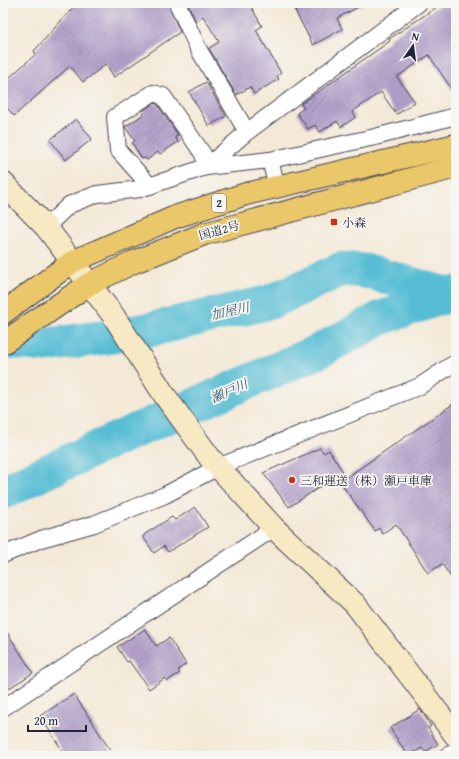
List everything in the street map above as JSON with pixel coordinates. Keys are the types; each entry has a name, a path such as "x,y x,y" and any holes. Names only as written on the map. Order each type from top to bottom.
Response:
{"highway":[{"name":"国道2号","path":"3,313 72,262 175,217 246,194 456,145"},
{"name":"国道2号","path":"3,343 89,284 134,262 204,234 456,167"}],"street":[{"path":"177,3 199,50 247,132"},
{"path":"206,167 247,132 419,3"},
{"path":"150,186 118,150 115,117 153,93 163,96 203,154 206,167"},
{"path":"46,227 69,205 97,194 140,189 206,167 270,160 375,137 456,116"},
{"path":"270,160 277,187"},
{"path":"3,183 46,227 113,315 165,396 214,462 274,528 355,604 456,736"},
{"path":"3,555 41,539 94,524 166,495 214,462 420,386 450,366 456,364"},
{"path":"3,708 274,528"},
{"path":"447,756 456,750"}],"building":[{"path":"77,3 168,3 180,32 114,77 106,64 83,82 70,66 14,116 3,103 3,83 36,54 34,51"},
{"path":"187,3 249,3 262,26 256,30 281,73 277,76 279,79 254,94 250,87 236,95 209,48 219,42 203,16 196,21"},
{"path":"291,3 366,3 337,18 342,29 313,45"},
{"path":"443,3 450,3 456,11 456,96 429,55 397,77 415,102 399,113 396,114 381,92 352,112 356,117 341,127 337,121 320,132 315,125 308,129 297,113 304,108 301,104 390,41 389,39"},
{"path":"206,82 226,116 209,126 189,92"},
{"path":"154,103 157,104 178,135 175,137 178,142 160,154 158,152 147,160 145,158 142,159 132,143 135,141 125,127 144,114 142,111"},
{"path":"76,119 92,139 66,160 50,140"},
{"path":"456,402 456,584 442,564 428,573 396,524 382,534 379,528 375,531 340,482"},
{"name":"三和運送（株）瀬戸車庫","path":"320,448 324,453 329,450 343,472 289,507 263,473"},
{"path":"195,507 208,527 168,552 164,546 154,553 143,537 145,534 172,517 175,520"},
{"path":"3,626 33,673 3,692"},
{"path":"145,629 156,646 169,638 186,664 178,670 180,673 167,681 165,678 149,689 117,647"},
{"path":"74,694 114,756 66,756 40,716"},
{"path":"420,709 431,726 428,728 438,744 425,752 422,748 408,756 390,728"}],"waterway":[{"name":"加屋川","path":"3,340 46,345 148,330 270,302 342,269 365,271 450,295"},
{"name":"瀬戸川","path":"3,492 112,441 317,352 381,318 456,293"}],"place":[{"name":"小森","path":"334,222"},
{"name":"三和運送（株）瀬戸車庫","path":"292,480"}]}
